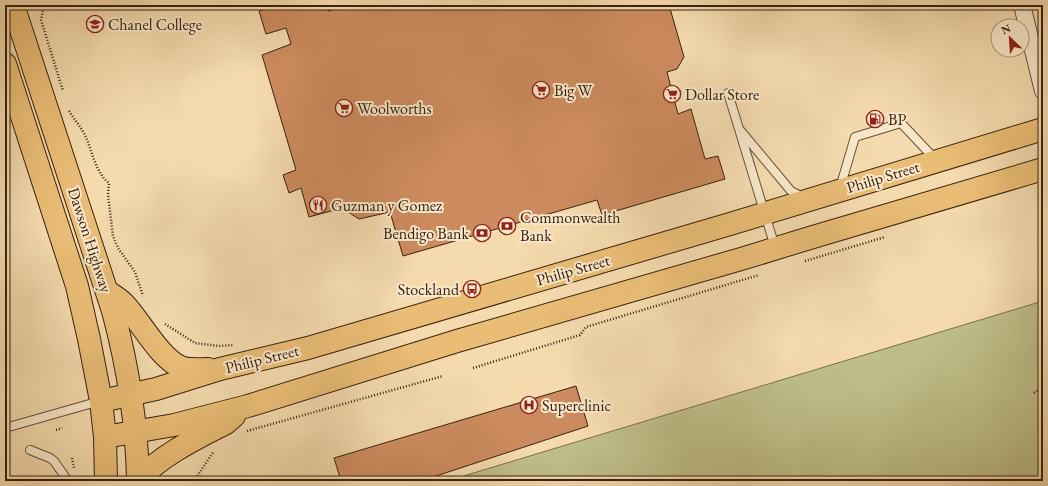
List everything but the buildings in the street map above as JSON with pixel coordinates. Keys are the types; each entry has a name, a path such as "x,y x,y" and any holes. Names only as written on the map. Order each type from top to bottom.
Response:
{"main road":[{"name":"Dawson Highway","path":"13,5 22,33 52,93 122,344 136,431 138,480"},
{"name":"Dawson Highway","path":"5,64 77,286 101,401 105,437 106,481"},
{"name":"Philip Street","path":"101,401 131,396 220,369 308,348 764,214 1043,129"},
{"path":"105,437 174,424 248,406 362,370 1043,170"},
{"path":"108,292 124,303 137,318 145,332 156,346 175,364 184,368 220,369"},
{"path":"138,480 150,467 168,454 226,423 248,406"}],"street":[{"path":"1022,5 1043,91"}],"lane":[{"path":"728,93 775,248"},
{"path":"839,190 855,137 902,123 936,161"},
{"path":"738,128 791,191 808,200"},
{"path":"5,428 101,401"},
{"path":"30,450 54,461 68,481"}],"path":[{"path":"44,5 42,20 52,93 64,98"},
{"path":"67,105 69,112 77,121 85,136 92,158 104,179 109,183 108,194 113,236 118,248 135,272 145,302"},
{"path":"473,368 580,335 586,327 759,275"},
{"path":"161,320 195,343 218,346 239,345"},
{"path":"244,432 443,376"},
{"path":"1034,393 1043,387"},
{"path":"56,430 62,428"},
{"path":"194,481 215,448"}],"green space":[{"path":"1043,301 1043,481 447,481"}],"place":[{"name":"Chanel College","path":"95,24"},
{"name":"Big W","path":"541,90"},
{"name":"Dollar Store","path":"672,94"},
{"name":"Woolworths","path":"344,108"},
{"name":"BP","path":"875,119"},
{"name":"Guzman y Gomez","path":"318,205"},
{"name":"Commonwealth Bank","path":"507,226"},
{"name":"Bendigo Bank","path":"482,233"},
{"name":"Stockland","path":"472,289"},
{"name":"Superclinic","path":"529,405"}]}
